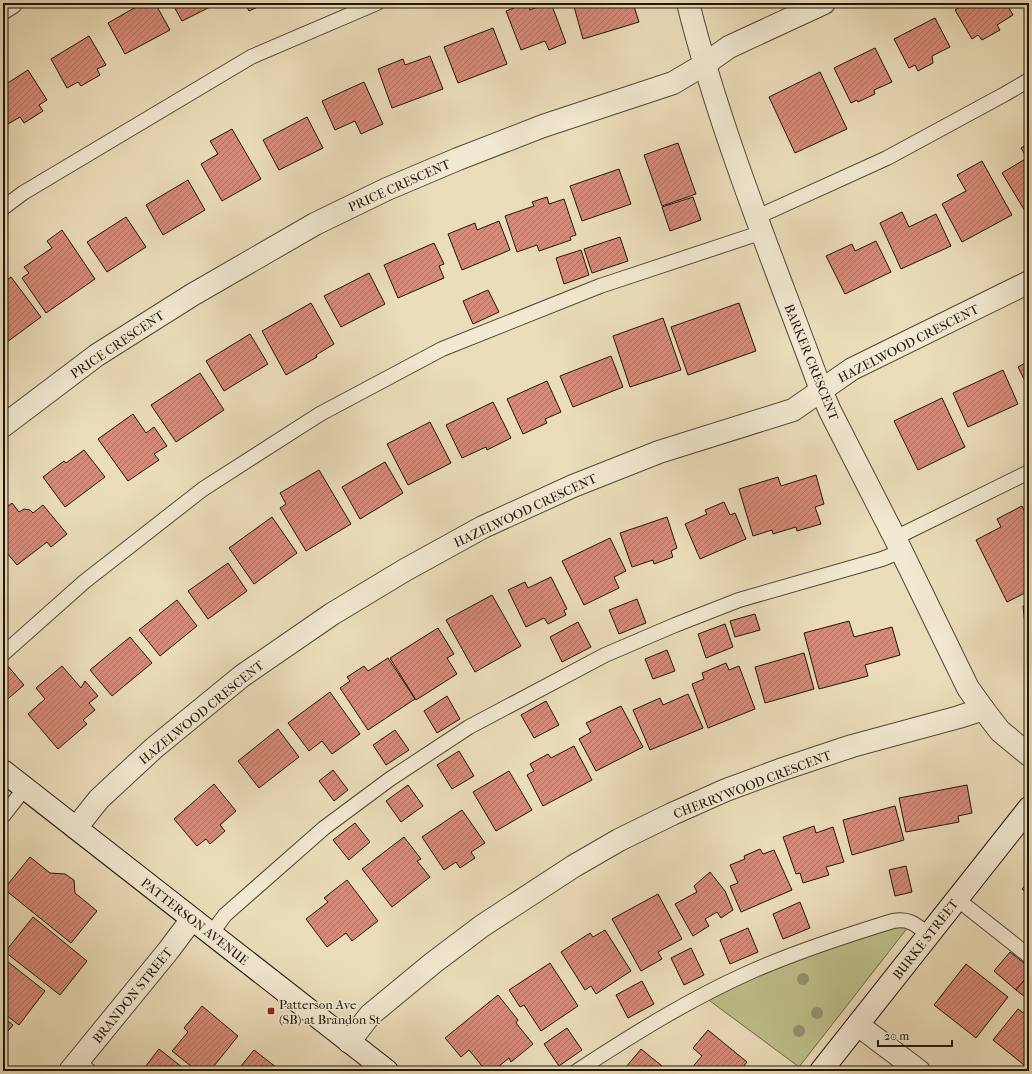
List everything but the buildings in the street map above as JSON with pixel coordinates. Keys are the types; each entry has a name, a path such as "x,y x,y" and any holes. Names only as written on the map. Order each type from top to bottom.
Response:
{"street":[{"path":"3,8 11,3"},
{"name":"BARKER CRESCENT","path":"688,3 714,94 820,390 899,544 968,688 1000,731 1029,755"},
{"name":"PRICE CRESCENT","path":"3,426 97,355 192,295 315,224 387,189 458,159 543,126 674,83 729,48 824,3"},
{"name":"HAZELWOOD CRESCENT","path":"76,828 99,799 154,748 242,676 332,614 405,570 483,527 573,486 659,452 793,410 852,369 1029,282"},
{"name":"CHERRYWOOD CRESCENT","path":"349,1042 370,1016 433,963 482,926 567,870 619,840 726,790 780,770 852,746 983,709"},
{"name":"PATTERSON AVENUE","path":"3,771 387,1071"},
{"name":"BURKE STREET","path":"822,1071 1029,808"},
{"name":"BRANDON STREET","path":"79,1068 192,919"},
{"path":"858,1025 919,1071"}],"lane":[{"path":"3,208 23,193 251,58 377,3"},
{"path":"3,654 84,582 203,489 320,414 442,349 760,224 887,158 1029,80"},
{"path":"211,934 225,915 324,828 390,779 470,727 605,655 675,625 739,600 882,560 899,544 1029,472"},
{"path":"3,816 25,788"},
{"path":"957,899 1029,956"},
{"path":"577,1071 636,1033 702,995 748,973 795,954 894,920 909,920 929,935"}],"green space":[{"path":"912,922 799,1067 702,995 748,973"}],"place":[{"name":"Patterson Ave (SB) at Brandon St","path":"271,1011"}]}
